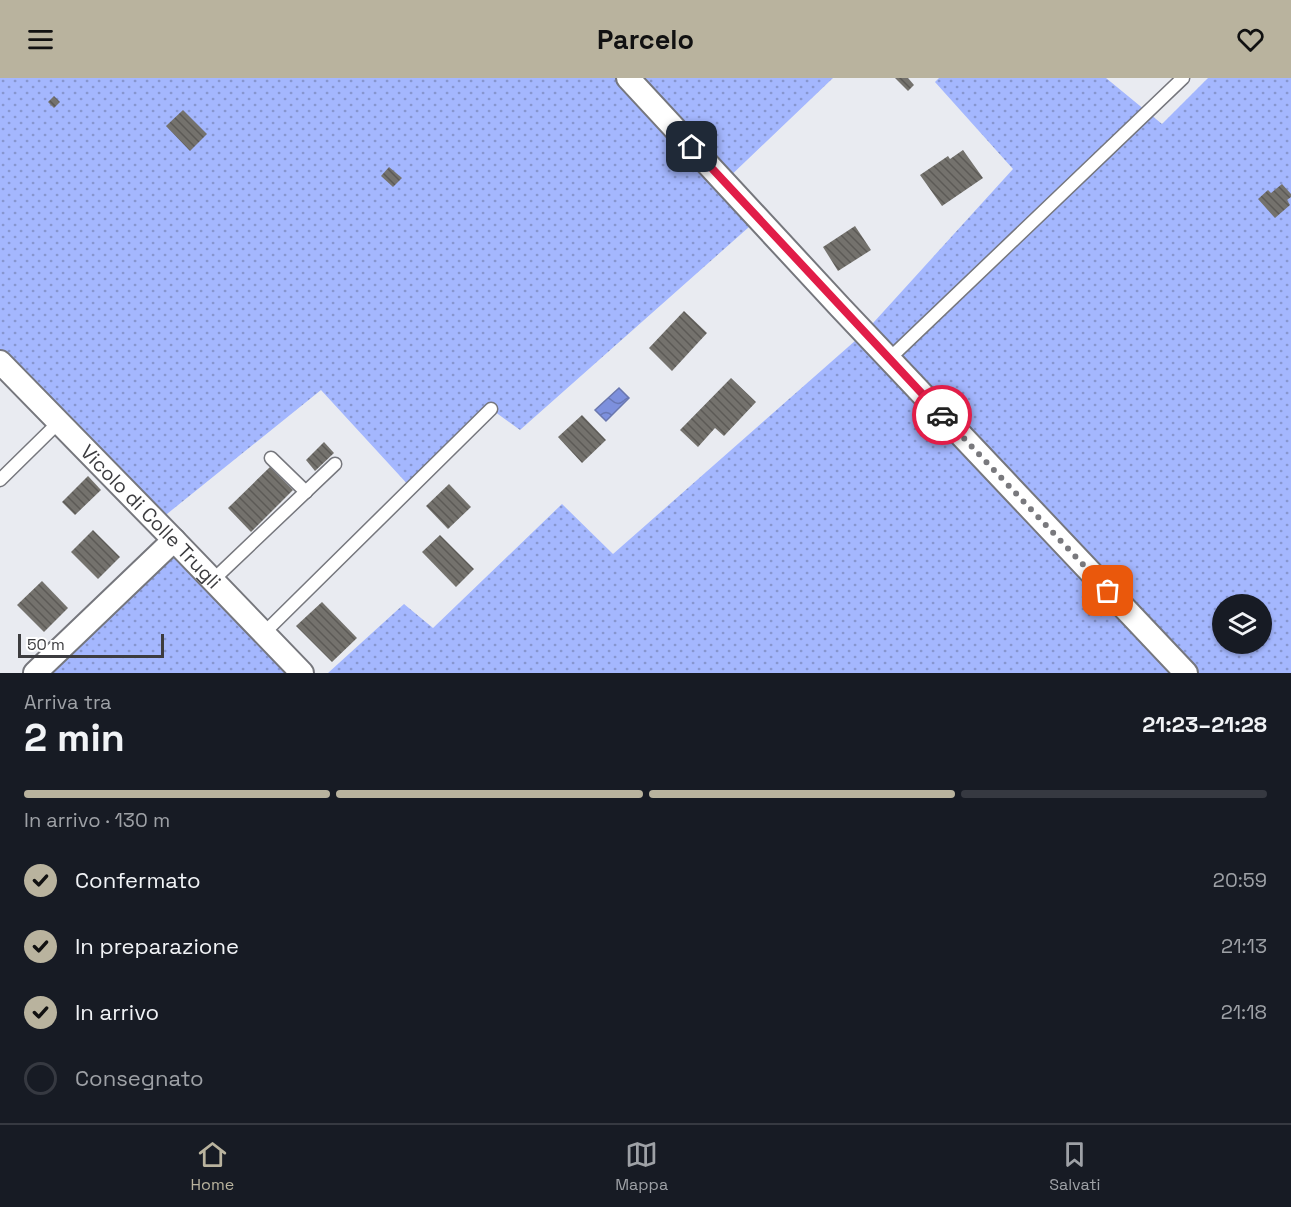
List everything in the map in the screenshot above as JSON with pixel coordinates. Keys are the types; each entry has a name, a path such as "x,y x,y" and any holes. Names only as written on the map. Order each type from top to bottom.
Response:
{"street":[{"path":"628,78 889,359 1186,673"},
{"name":"Vicolo di Colle Trugli","path":"0,362 302,673"},
{"path":"35,673 174,540"}],"lane":[{"path":"889,359 1184,78"},
{"path":"264,633 491,409"},
{"path":"0,480 59,422"},
{"path":"272,458 306,492"},
{"path":"213,580 335,464"}],"shaded area":[{"path":"0,78 833,78 724,182 758,219 520,430 491,409 411,488 321,390 157,522 0,362"},
{"path":"939,78 1106,78 1162,124 1208,78 1291,78 1291,673 328,673 404,604 433,628 562,504 613,554 864,333 1013,169 935,82"},
{"path":"174,540 302,673 35,673"}],"water":[{"path":"619,388 629,398 606,421 595,410"}],"building":[{"path":"895,78 908,78 914,85 908,91"},
{"path":"54,96 60,102 54,108 48,102"},
{"path":"183,110 207,134 190,151 166,126"},
{"path":"963,150 983,178 942,206 920,175 948,156 950,159"},
{"path":"389,167 402,178 393,187 381,176"},
{"path":"1282,184 1291,194 1287,200 1290,205 1275,218 1258,199 1268,190 1271,193"},
{"path":"855,226 871,250 838,271 823,247"},
{"path":"684,311 707,333 672,371 649,348"},
{"path":"731,378 756,402 724,436 715,428 698,447 680,430"},
{"path":"582,415 606,440 582,463 558,437"},
{"path":"324,442 334,453 315,471 306,460"},
{"path":"270,467 293,490 251,532 228,508"},
{"path":"88,476 101,490 75,515 62,502"},
{"path":"449,484 471,507 448,529 426,506"},
{"path":"93,530 120,557 98,579 71,552"},
{"path":"440,535 474,569 456,587 422,552"},
{"path":"42,581 68,608 44,632 17,605"},
{"path":"322,602 357,638 332,662 296,626"}],"way so far":[{"path":"942,415 1108,591"}],"route":[{"path":"692,147 942,415"}]}
